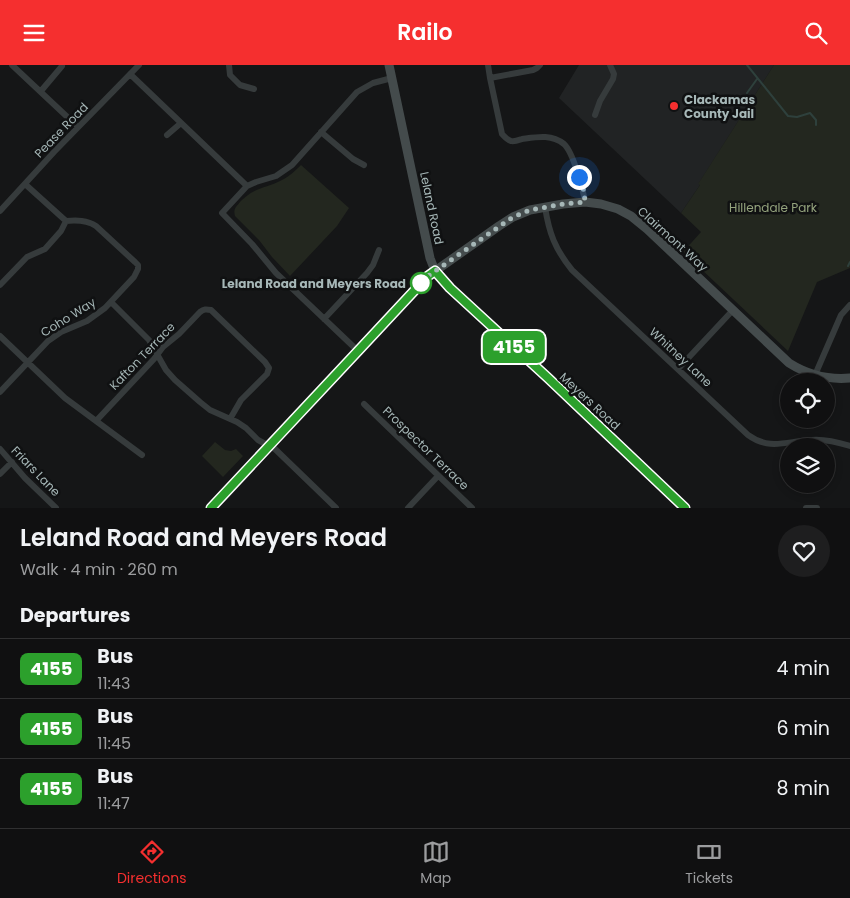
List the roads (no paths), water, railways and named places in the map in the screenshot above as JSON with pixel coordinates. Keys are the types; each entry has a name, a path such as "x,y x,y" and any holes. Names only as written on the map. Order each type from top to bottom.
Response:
{"street":[{"path":"12,65 78,127"},
{"name":"Pease Road","path":"0,211 139,65"},
{"path":"229,65 230,75 240,85 254,89"},
{"name":"Leland Road","path":"389,65 430,258 435,271"},
{"path":"488,65 502,134 511,141 547,137 563,143 569,149 584,191 585,202"},
{"path":"490,78 533,70 540,65"},
{"path":"595,115 600,101 613,79 614,74 610,65"},
{"path":"40,91 62,67"},
{"path":"130,74 247,186"},
{"path":"358,351 276,273 252,244 222,213 247,186 276,176 292,165 357,93 373,83 392,78"},
{"path":"167,135 181,123"},
{"path":"321,132 353,159 364,165"},
{"path":"0,285 27,257 45,249 61,231 66,221 25,184"},
{"name":"Clairmont Way","path":"435,271 513,217 530,210 585,202 611,207 624,212 637,221 789,363 809,373"},
{"name":"Whitney Lane","path":"545,207 552,238 559,253 572,270 748,435 760,442 775,444 821,439 850,446"},
{"name":"Coho Way","path":"0,392 48,341 61,332 87,321 111,302 134,277 138,269 138,265 135,262 91,222 66,221"},
{"path":"324,319 367,273 379,250"},
{"path":"211,508 428,276 435,271"},
{"name":"Meyers Road","path":"435,271 450,288 685,508"},
{"path":"111,302 149,340 160,361 171,375 200,403 246,428 258,441 275,449 336,508"},
{"path":"816,373 841,315 850,305"},
{"name":"Kafton Terrace","path":"96,421 163,347 179,334 200,312 206,309 211,310 265,361 269,368 267,373 237,405 230,419"},
{"path":"678,369 733,310"},
{"path":"0,336 65,398 142,455"},
{"name":"Clairmont Way","path":"835,379 850,377"},
{"name":"Prospector Terrace","path":"364,404 472,508"},
{"name":"Friars Lane","path":"0,449 25,478 56,508"},
{"path":"0,474 12,461"},
{"path":"408,508 438,476"},
{"path":"45,508 50,503"},
{"path":"806,508 818,508"}],"waterway":[{"path":"747,65 788,116 797,117 810,113 816,120 816,125"},
{"path":"747,93 757,79"},
{"path":"848,266 850,262"}],"place":[{"name":"Clackamas County Jail","path":"674,106"},
{"name":"Leland Road and Meyers Road","path":"421,283"}],"park label":[{"name":"Hillendale Park","path":"773,207"}]}
